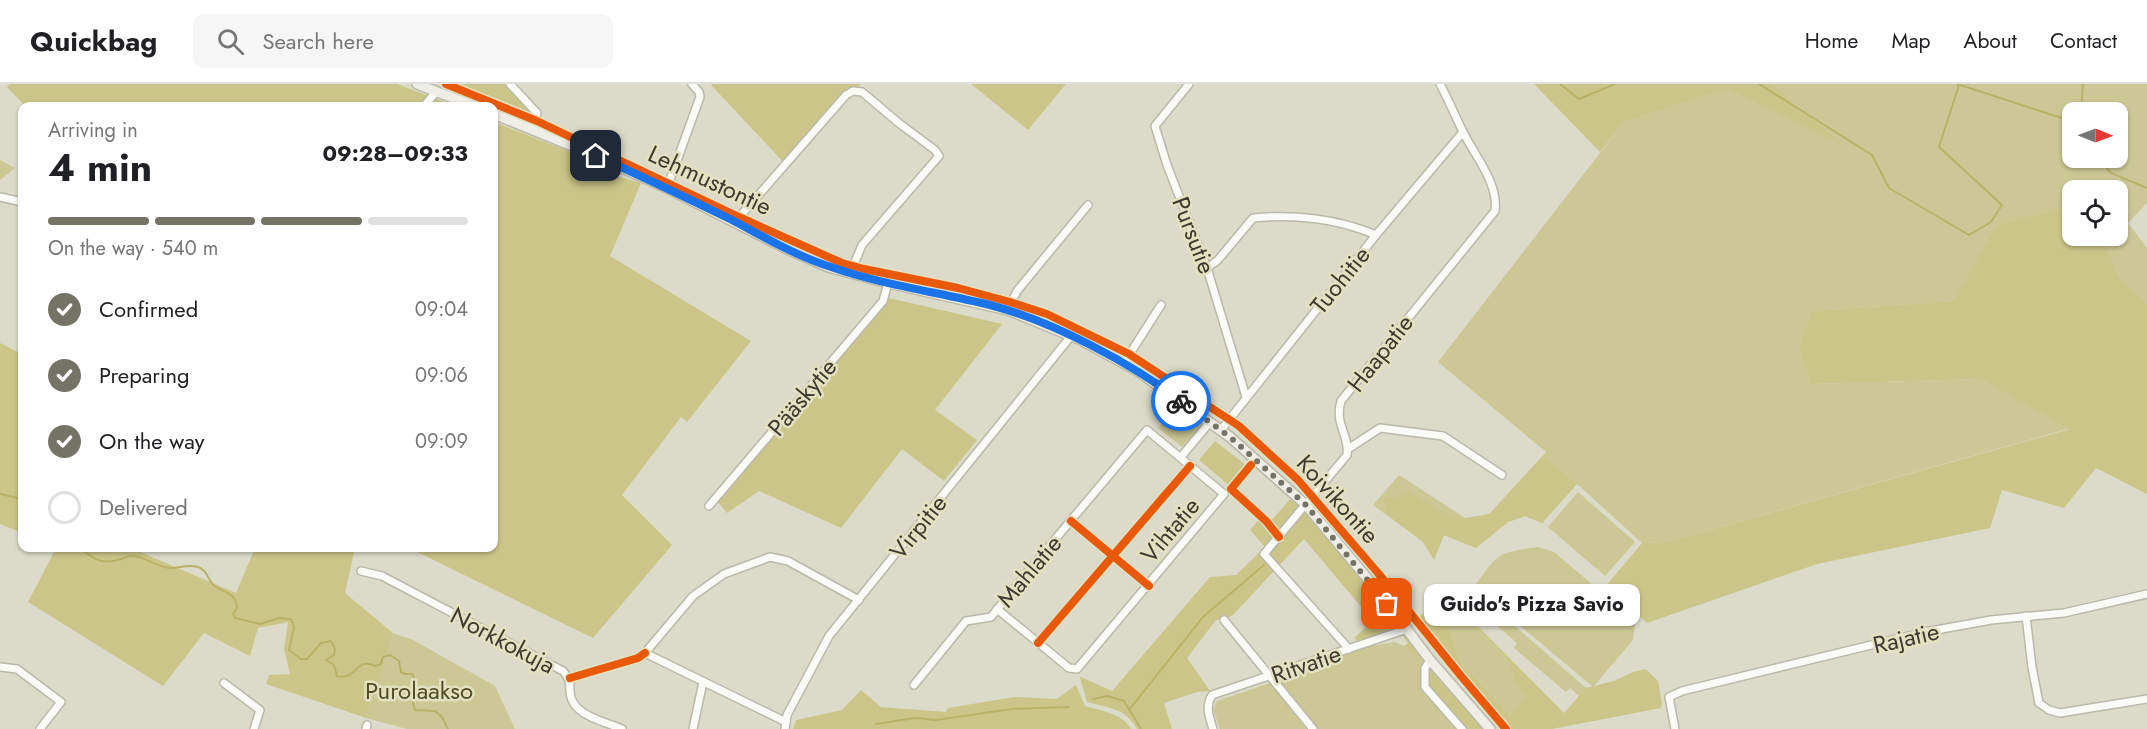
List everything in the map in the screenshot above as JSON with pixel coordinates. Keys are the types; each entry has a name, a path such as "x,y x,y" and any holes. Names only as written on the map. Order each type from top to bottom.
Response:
{"main road":[{"path":"417,84 463,102"},
{"name":"Lehmustontie","path":"498,116 667,188 787,249 850,274 888,283"},
{"name":"Koivikontie","path":"888,283 1008,310 1071,336 1124,363 1174,395 1221,430 1306,505 1430,660 1490,729"}],"street":[{"path":"510,84 537,113 534,130"},
{"name":"Pursutie","path":"1189,84 1155,126 1167,165 1208,267 1246,397"},
{"path":"1440,84 1463,132"},
{"path":"667,188 698,101 699,92 693,86"},
{"path":"427,102 436,92"},
{"path":"735,222 846,95 862,92 935,150 939,156 862,244 850,274"},
{"name":"Haapatie","path":"1348,449 1339,418 1341,401 1495,211 1496,202 1488,178 1463,132"},
{"name":"Tuohitie","path":"1221,430 1376,235 1463,132"},
{"path":"0,197 18,201"},
{"path":"1008,310 1017,291 1088,205"},
{"path":"1208,267 1218,260 1252,218 1278,217 1331,221 1352,225 1376,235"},
{"name":"Pääskytie","path":"709,506 883,301 888,283"},
{"path":"1124,363 1161,305"},
{"name":"Virpitie","path":"785,726 787,715 829,636 1071,336"},
{"path":"1181,457 1210,422"},
{"name":"Mahlatie","path":"914,685 966,621 991,617 1149,427 1190,466"},
{"path":"1349,649 1264,554 1345,460 1348,449 1380,428 1443,436 1502,476"},
{"name":"Vihtatie","path":"997,609 1069,668 1074,670 1080,668 1224,494 1190,466"},
{"path":"785,726 645,653 693,596 723,574 770,557 789,561 859,600"},
{"name":"Norkkokuja","path":"361,571 382,576 563,671 570,678 573,702 581,711 622,729"},
{"name":"Rajatie","path":"1675,729 1669,697 1691,688 1895,639 1991,620 2064,613 2147,594"},
{"path":"2026,616 2039,702 2049,711 2060,712 2147,699"},
{"path":"1224,620 1313,729"},
{"name":"Ritvatie","path":"1213,729 1208,713 1208,702 1212,695 1407,629"},
{"path":"1430,660 1425,668 1425,687 1462,729"},
{"path":"0,667 17,669 61,702 40,729"},
{"path":"693,729 704,682"},
{"path":"224,683 260,710 254,729"}],"green space":[{"path":"1772,84 2147,84 2147,203 2128,223 2128,180 2062,180 2062,208 1997,224 1955,301 1812,311 1812,384 1980,379 2071,428 1667,542 1642,543 1577,484 1542,523 1525,516 1508,522 1476,548 1444,535 1434,560 1423,542 1373,505 1399,475 1465,518 1489,514 1546,452 1438,362 1624,122 1727,89 1840,143"},
{"path":"0,160 15,168 0,180"},
{"path":"2128,223 2147,248 2147,304 2119,277 2107,246 2128,246"},
{"path":"1177,405 1202,424 1182,447 1158,428"},
{"path":"1578,492 1635,542 1605,576 1548,527"},
{"path":"1538,547 1554,552 1633,619 1635,624 1633,640 1593,687 1474,587 1499,556"},
{"path":"1476,592 1586,688 1579,696 1570,688 1566,692 1514,648 1517,643 1468,601"},
{"path":"1445,611 1466,617 1506,657 1514,680 1527,697 1510,715 1463,665 1458,656"},
{"name":"Purolaakso","path":"393,633 413,640 495,686 515,729 407,729 366,718"},
{"path":"1395,642 1404,646 1423,664 1429,686 1465,729 1318,729 1280,681 1285,676 1366,647"},
{"path":"1270,683 1306,729 1220,729 1213,709 1217,701"}],"shaded area":[{"path":"10,84 397,84 444,102 21,102 7,87"},
{"path":"454,84 505,84 534,111 533,116"},
{"path":"712,84 861,84 789,168"},
{"path":"971,84 1066,84 1028,130"},
{"path":"1534,84 1772,84 1843,145 1727,89 1624,122 1600,152"},
{"path":"498,124 568,151 599,171 641,183 610,256 751,341 687,422 681,417 622,495 672,545 593,638 417,552 498,552"},
{"path":"2062,208 2062,246 2107,246 2119,277 2147,304 2147,494 2096,468 2064,508 2002,490 1990,528 1817,564 1647,623 1605,587 1642,543 1667,542 2070,429 1980,379 1812,384 1799,348 1812,311 1954,301 1997,224"},
{"path":"889,298 1002,324 935,410 977,440 944,481 902,449 841,528 759,491 727,513 718,502"},
{"path":"0,343 18,352 18,531 0,524"},
{"path":"1215,441 1247,466 1231,487 1199,460"},
{"path":"1543,456 1577,484 1542,523 1525,516 1508,522 1476,548 1444,535 1434,560 1423,542 1386,513 1384,498 1398,497 1409,492 1448,515 1469,519 1492,513"},
{"path":"1292,497 1302,505 1410,641 1486,729 1465,729 1429,686 1423,664 1404,646 1408,643 1392,621 1387,632 1359,642 1354,638 1373,621 1304,539 1232,616 1216,620 1187,658 1210,691 1197,692 1164,703 1172,729 1137,729 1122,713 1087,702 1081,677 1112,691 1210,577 1236,575 1265,547 1250,530 1262,516 1270,522"},
{"path":"54,552 140,552 236,593 253,552 354,552 345,593 393,633 366,718 266,684 269,675 290,674 284,649 288,622 258,628 250,656 204,633 163,686 28,602"},
{"path":"1450,598 1564,713 1586,688 1646,669 1658,681 1661,708 1552,729 1509,729 1460,677 1414,619","holes":["1445,612 1466,617 1506,657 1514,680 1526,697 1510,715 1463,665 1458,656"]},
{"path":"1076,685 1085,706 1117,716 1131,729 793,729 796,720 842,710 861,690 881,707 946,712 948,708 1014,697 1057,699"}],"waterway":[{"path":"1560,84 1579,99 1615,84"},
{"path":"1759,84 1872,155 1889,188 1969,235 1991,222 2002,205 1939,147 1959,85"},
{"path":"1957,84 2062,118"},
{"path":"2082,102 2083,84"},
{"path":"2107,168 2111,173 2147,188"},
{"path":"0,494 18,498"},
{"path":"85,552 94,558 109,562 133,556 165,567 198,567 213,585 235,599 237,608 233,614 235,618 260,624 280,618 291,619 294,627 289,650 301,659 307,659 321,643 331,641 335,649 334,655 326,660 334,665 337,676 349,675 364,664 375,666 381,664 383,657 390,655 399,661 401,672 412,674 414,677 412,700 415,710 435,711 442,717 448,729"},
{"path":"1129,710 1203,617 1264,565"},
{"path":"1093,699 1107,696 1124,701 1141,729"},
{"path":"876,724 915,718 936,720 1012,709 1069,707"}],"cycle path":[{"path":"446,84 490,102"},
{"path":"498,105 537,121 842,263 958,288 1010,302 1047,314 1129,354 1239,426 1298,480 1506,729"},
{"path":"1251,465 1231,489 1266,521 1279,537"},
{"path":"1038,643 1190,466"},
{"path":"1071,521 1149,586"},
{"path":"570,678 638,658 645,653"}],"way so far":[{"path":"1181,401 1230,437 1306,505 1387,604"}],"place":[{"name":"Guido's Pizza Savio","path":"1387,604"}],"route":[{"path":"596,156 828,267 989,305 1041,323 1081,340 1138,371 1181,401"}]}
